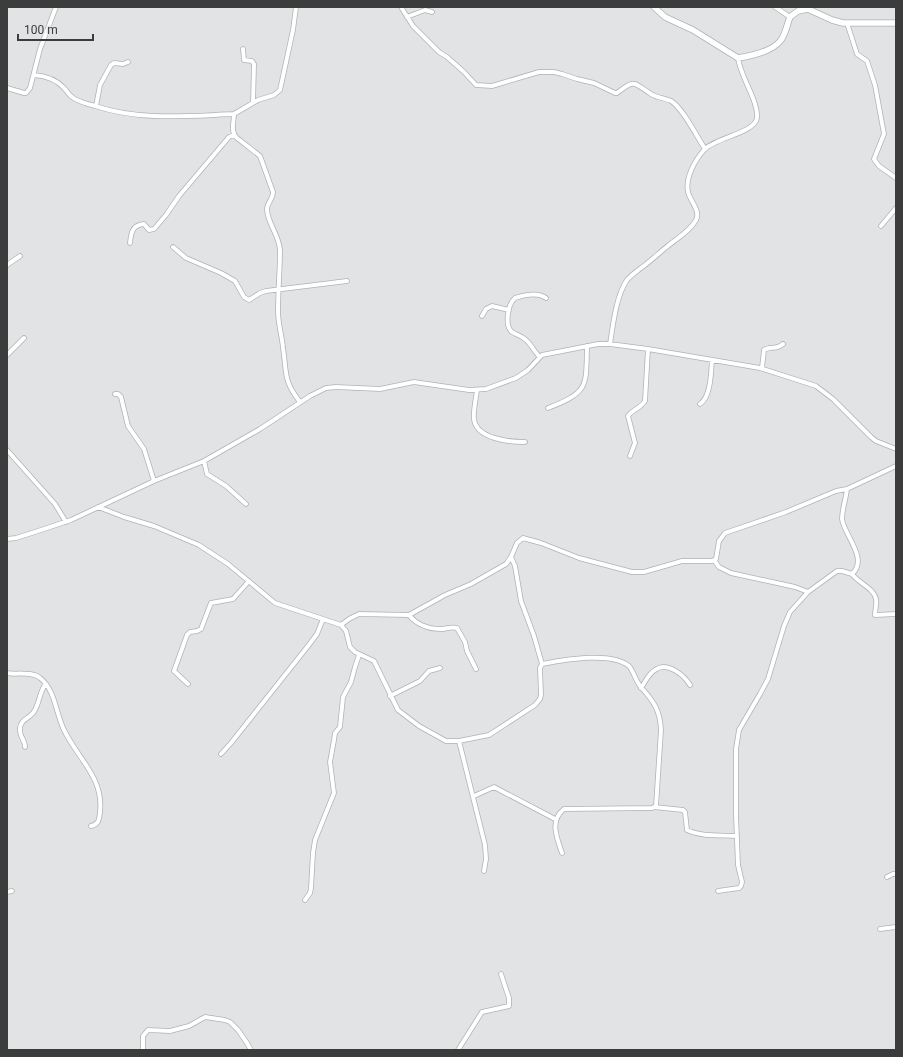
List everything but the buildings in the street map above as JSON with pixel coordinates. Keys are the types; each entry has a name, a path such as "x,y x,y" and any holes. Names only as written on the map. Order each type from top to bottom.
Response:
{"street":[{"path":"7,88 26,93 30,88 40,49 56,7"},
{"path":"34,75 44,76 61,84 72,97 111,110 146,116 234,114 253,103 274,95 280,90 293,30 296,7"},
{"path":"401,7 413,26 421,35 464,72 476,85 492,86 539,72 562,74 594,83 615,93 627,85 635,84 651,95 668,100 675,104 705,149"},
{"path":"654,7 666,17 693,30 738,58 760,53 777,44 784,35 790,17 798,12 808,10 832,20 847,23 896,24"},
{"path":"775,7 790,17"},
{"path":"407,17 425,10 432,12"},
{"path":"847,23 857,54 867,60 875,85 884,134 874,159 879,166 896,178"},
{"path":"243,49 244,60 252,61 254,64 253,103"},
{"path":"610,344 617,306 627,280 687,230 697,218 697,212 688,191 688,183 693,166 705,149 734,134 749,129 754,126 757,120 755,104 739,66 738,58"},
{"path":"96,106 100,85 111,65 114,63 123,64 128,62"},
{"path":"234,114 234,135"},
{"path":"130,243 132,230 142,224 144,224 149,230 154,229 179,196 229,137 234,135"},
{"path":"234,135 260,156 273,192 267,206 267,211 278,237 280,248 279,320 284,348 286,378 292,392 300,402"},
{"path":"881,226 896,208"},
{"path":"172,247 186,258 221,273 235,281 247,299 252,299 260,293 266,291 347,281"},
{"path":"7,265 20,256"},
{"path":"540,357 533,351 527,341 512,332 508,326 509,310 513,299 518,297 539,295 546,298"},
{"path":"482,316 486,309 492,306 509,310"},
{"path":"7,354 24,338"},
{"path":"7,539 16,538 66,522 154,480 204,461 260,429 300,402 320,391 336,387 380,389 418,382 477,390 486,389 516,378 528,370 542,355 598,344 648,349 762,368 816,386 833,399 876,441 896,448"},
{"path":"762,368 764,350 768,348 778,348 783,344"},
{"path":"548,408 576,395 582,389 586,378 587,346"},
{"path":"630,456 635,443 628,416 645,401 648,349"},
{"path":"700,404 705,399 710,384 712,360"},
{"path":"477,390 474,418 476,426 480,430 504,441 525,442"},
{"path":"115,394 120,395 128,426 144,450 154,480"},
{"path":"7,450 55,504 66,522"},
{"path":"204,461 207,474 226,486 246,504"},
{"path":"341,625 359,614 409,615 445,595 471,584 506,564 512,557 517,543 524,538 579,558 632,572 644,572 682,561 704,562 714,560 717,556 720,541 725,533 786,512 836,491 847,489 896,466"},
{"path":"847,489 842,520 858,559 857,568 852,574"},
{"path":"98,507 154,526 199,545 215,555 275,602 341,625 346,631 350,647 359,655 374,661 390,696 401,713 419,726 446,741 459,741 489,735 535,705 540,699 540,669 542,664 534,636 521,601 512,557"},
{"path":"714,560 718,567 731,573 795,587 808,592"},
{"path":"718,891 739,888 742,884 738,865 736,836 736,750 739,730 768,679 786,618 808,592 837,571 852,574 855,579 874,593 876,600 875,615 896,614"},
{"path":"188,684 174,671 187,635 190,632 197,632 202,628 211,603 233,599 249,581"},
{"path":"409,615 419,624 440,630 453,627 457,628 465,642 467,651 476,669"},
{"path":"221,754 308,646 323,619"},
{"path":"305,900 310,893 311,888 315,840 334,793 330,757 335,735 340,727 343,697 352,682 354,667 359,655"},
{"path":"542,664 587,658 616,660 622,662 630,668 641,688 656,706 661,720 656,802 654,807"},
{"path":"390,696 420,682 429,671 440,668"},
{"path":"641,688 654,671 661,668 671,669 680,673 690,685"},
{"path":"7,673 38,676 46,684 52,695 58,717 67,735 87,765 99,788 100,801 98,822 91,826"},
{"path":"26,747 25,741 20,733 20,726 22,722 34,712 40,700 42,690 46,684"},
{"path":"459,741 474,796 486,853 484,871"},
{"path":"474,796 494,787 555,819"},
{"path":"562,853 555,834 555,819 561,811 566,808 654,807 683,810 685,812 687,830 691,832 705,835 736,836"},
{"path":"887,877 896,874"},
{"path":"880,929 896,928"},
{"path":"458,1050 482,1012 509,1006 509,998 502,974"},
{"path":"143,1050 143,1036 148,1030 170,1031 189,1026 207,1017 230,1022 247,1042 251,1050"}]}
